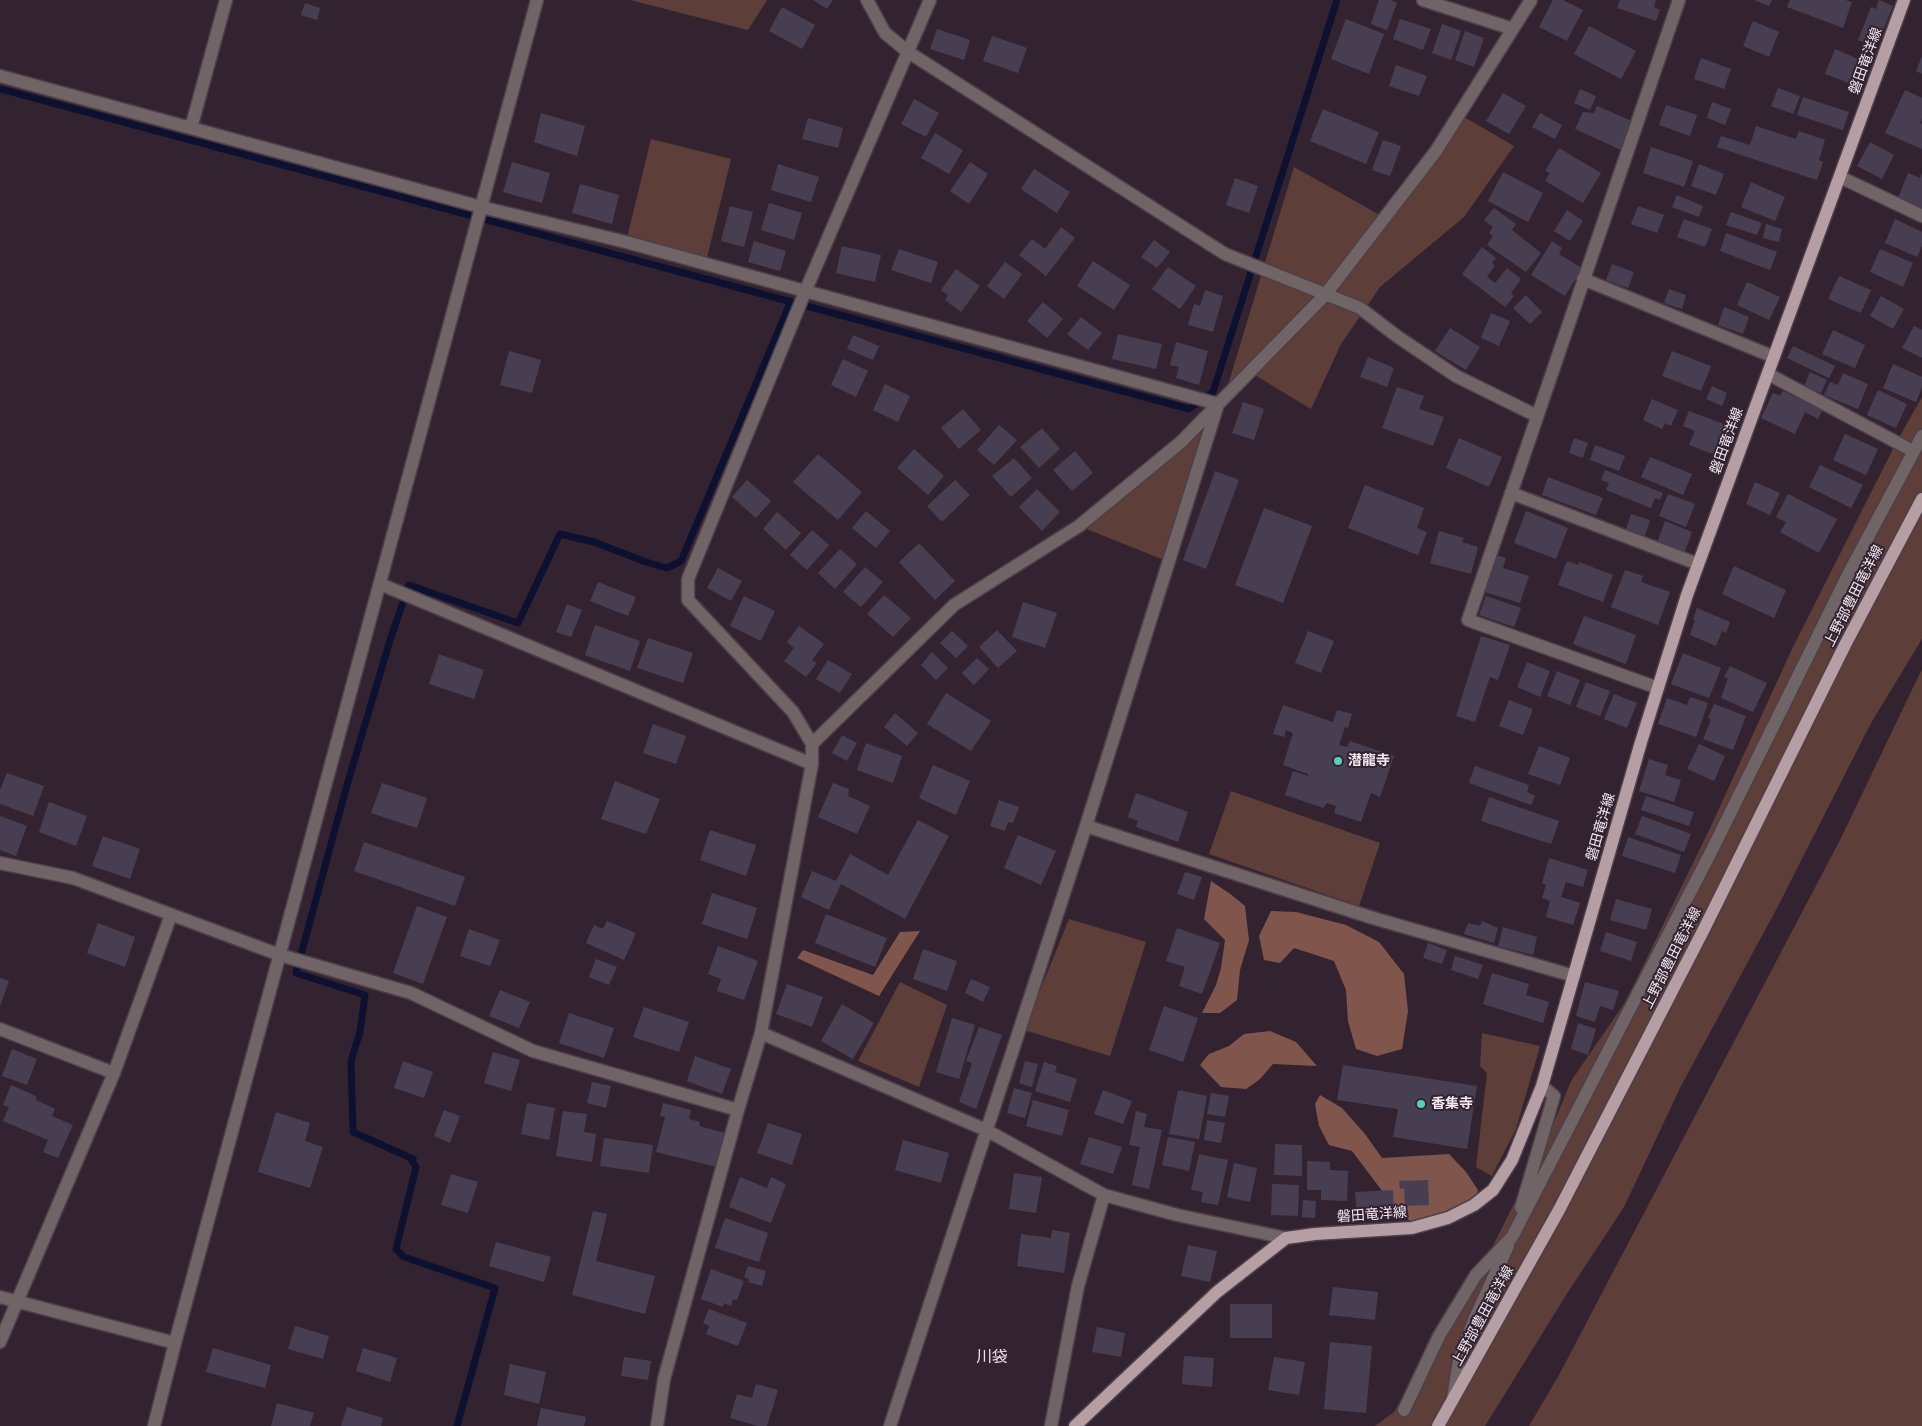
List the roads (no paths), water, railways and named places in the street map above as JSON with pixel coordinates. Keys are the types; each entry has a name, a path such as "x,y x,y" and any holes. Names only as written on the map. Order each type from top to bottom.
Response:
{"main road":[{"name":"磐田竜洋線","path":"1286,1238 1315,1234 1412,1228 1448,1218 1474,1205 1493,1190 1512,1160 1542,1086 1658,688 1698,564 1904,0"},
{"name":"上野部豊田竜洋線","path":"1438,1426 1559,1210 1707,922 1845,645 1922,499"},
{"path":"1075,1426 1217,1292 1286,1238"}],"street":[{"path":"191,128 226,0"},
{"path":"154,1426 537,0"},
{"path":"867,0 885,33 908,52 1225,254 1360,308 1398,337 1456,376 1537,416"},
{"path":"657,1426 664,1378 761,1033 812,764 812,744 793,712 688,600 688,579 805,292 930,0"},
{"path":"1423,0 1513,30"},
{"path":"812,744 954,605 1079,526 1181,442 1325,295 1436,151 1531,0"},
{"path":"1658,688 1468,620 1679,0"},
{"path":"0,76 481,207 626,242 1218,404"},
{"path":"1840,177 1922,216"},
{"path":"1583,279 1774,357"},
{"path":"1768,374 1913,452"},
{"path":"890,1426 1086,826 1218,404"},
{"path":"1453,1400 1459,1360 1474,1320 1512,1237 1712,850 1852,569 1922,436"},
{"path":"1511,493 1698,564"},
{"path":"380,584 812,764"},
{"path":"1086,826 1373,918 1574,976"},
{"path":"0,863 74,878 280,955 410,993 533,1051 738,1110"},
{"path":"0,1342 114,1073 171,915"},
{"path":"0,1029 114,1073"},
{"path":"761,1033 986,1130 1104,1195 1177,1215 1286,1238"},
{"path":"1404,1410 1440,1336 1476,1275 1512,1237 1554,1096 1542,1086"},
{"path":"1051,1426 1078,1286 1104,1195"},
{"path":"0,1297 175,1343"}],"waterway":[{"path":"0,89 1189,409 1213,392 1337,0"},
{"path":"457,1426 495,1288 404,1257 396,1249 416,1167 412,1161 413,1159 353,1132 351,1061 360,1032 365,995 296,973 347,785 391,637 409,585 518,623 560,534 594,542 667,568 681,561 790,303"}],"place":[{"name":"潜龍寺","path":"1338,761"},
{"name":"香集寺","path":"1421,1104"}],"district":[{"name":"川袋","path":"992,1357"}]}
